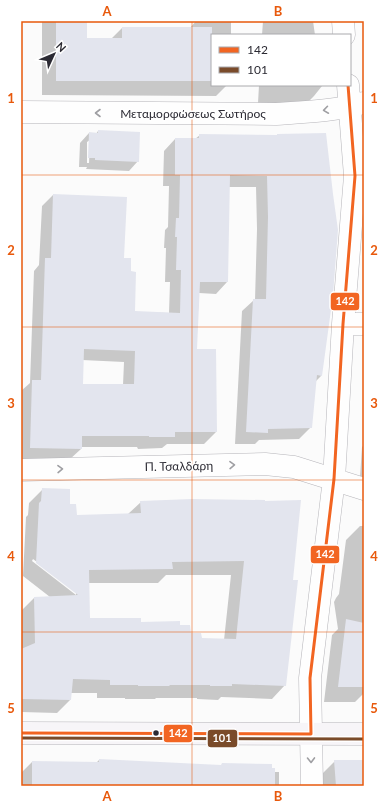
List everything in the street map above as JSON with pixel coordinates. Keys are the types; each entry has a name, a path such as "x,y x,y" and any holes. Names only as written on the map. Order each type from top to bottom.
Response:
{"main road":[{"path":"21,733 364,734"}],"street":[{"path":"343,21 344,34"},
{"path":"312,786 310,678 354,324 357,104 348,86"},
{"name":"Μεταμορφώσεως Σωτήρος","path":"21,112 276,114 314,112 357,104"},
{"name":"Π. Τσαλδάρη","path":"21,470 265,464 294,467 364,489"}],"building":[{"path":"56,21 87,21 87,38 122,38 122,27 212,27 211,81 56,81"},
{"path":"98,130 140,132 139,162 95,160 95,158 88,158 89,132 98,133"},
{"path":"326,133 338,230 333,295 322,376 317,375 312,428 268,429 268,433 246,432 253,299 266,299 268,217 267,176 230,175 228,282 200,282 197,349 216,349 217,432 175,432 175,437 82,436 82,449 30,448 32,380 41,380 45,258 51,258 53,194 127,197 124,258 131,258 131,271 136,272 135,311 180,313 181,270 176,270 177,237 175,237 176,218 179,218 180,175 175,175 175,138 199,138 199,134","holes":["84,349 135,351 134,384 83,384"]},
{"path":"42,488 70,489 70,504 76,504 77,515 141,513 140,501 192,499 265,501 301,500 293,580 298,580 286,686 232,684 232,686 138,686 110,685 110,680 73,679 71,700 21,699 21,649 35,643 34,597 78,595 36,563 39,503 41,501","holes":["244,561 236,639 202,638 201,633 191,633 190,625 180,625 180,621 141,622 141,618 90,618 89,570 173,569 172,562"]},
{"path":"346,619 364,623 364,687 338,687"},
{"path":"99,759 221,765 222,763 272,764 272,768 275,768 275,786 32,786 32,761 99,762"},
{"path":"334,760 364,760 364,786 336,786"}],"transit line":[{"name":"142","path":"21,733 311,734 310,678 334,479 343,324 355,176 348,86"},
{"name":"101","path":"21,738 364,739"}]}
